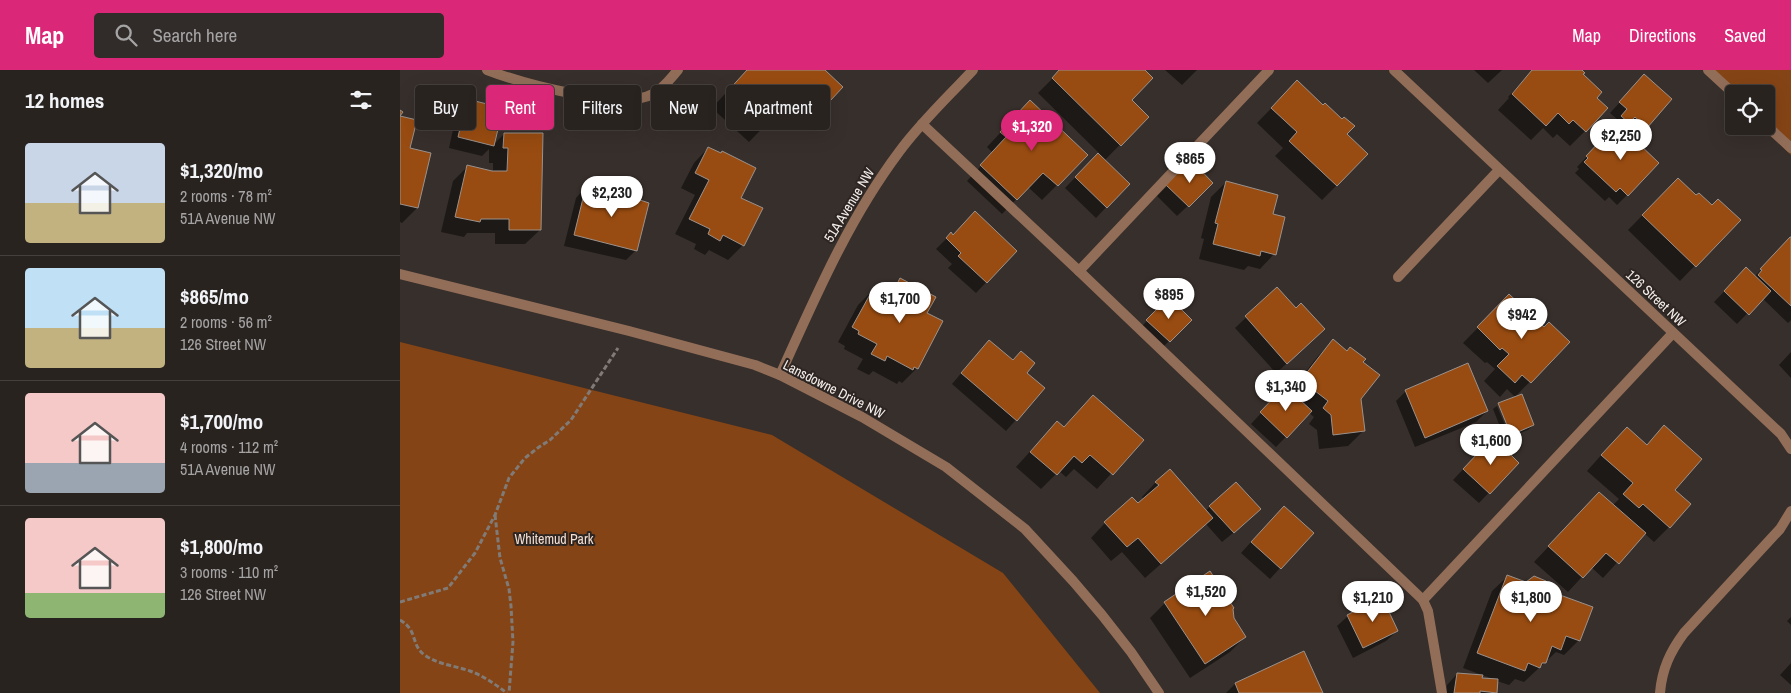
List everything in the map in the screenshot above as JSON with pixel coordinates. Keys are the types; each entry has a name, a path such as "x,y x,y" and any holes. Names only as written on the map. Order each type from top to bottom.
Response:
{"street":[{"path":"487,70 544,87 609,100 625,100 653,94 678,70"},
{"name":"51A Avenue NW","path":"780,376 830,266 855,220 880,180 922,124 973,70"},
{"path":"1079,271 1269,70"},
{"name":"126 Street NW","path":"1394,70 1781,434 1791,449"},
{"path":"1708,70 1725,86"},
{"path":"922,124 1079,271 1423,600 1428,611 1442,693"},
{"path":"1775,133 1791,148"},
{"path":"1398,277 1499,170"},
{"name":"Lansdowne Drive NW","path":"400,274 727,357 780,376 862,417 946,467 1025,529 1074,581 1131,652 1159,693"},
{"path":"1423,600 1673,333"},
{"path":"1660,693 1661,676 1672,649 1684,633 1780,529 1791,511"}],"path":[{"path":"400,602 448,588 475,553 495,515 509,478 525,458 539,446 550,440 571,420 629,331"},
{"path":"400,620 412,630 418,648 425,656 442,664 470,671 508,693 513,642 511,606 509,589 500,558 495,515"}],"green space":[{"path":"1703,70 1791,70 1791,155 1770,135 1775,135 1775,85 1725,85 1725,91"},
{"name":"Whitemud Park","path":"400,342 772,435 1003,573 1100,693 400,693"}],"building":[{"path":"747,70 825,70 843,87 830,101 830,85 733,85"},
{"path":"1059,70 1145,70 1153,78 1132,100 1149,117 1121,146 1052,78"},
{"path":"1532,70 1582,70 1585,73 1583,74 1602,92 1597,98 1608,108 1586,132 1573,120 1569,124 1558,113 1546,126 1512,94"},
{"path":"1644,74 1672,99 1647,128 1635,117 1629,123 1621,116 1627,109 1619,102"},
{"path":"1297,80 1323,105 1325,103 1342,119 1344,117 1355,126 1347,134 1368,154 1337,186 1289,141 1297,132 1271,108"},
{"path":"1030,100 1088,155 1058,186 1043,173 1017,200 980,165 1006,137 1000,132"},
{"path":"476,101 486,104 486,130 498,130 494,146 458,137 460,130 476,130"},
{"path":"400,116 415,120 410,148 431,153 418,208 400,204"},
{"path":"1617,123 1659,163 1628,196 1620,188 1616,192 1584,162 1588,158 1586,156"},
{"path":"504,133 543,133 541,230 509,230 509,219 481,219 480,222 455,217 467,165 492,171 507,171 508,148 503,148"},
{"path":"708,147 721,153 722,151 756,168 741,198 763,208 744,246 723,235 720,241 708,234 710,229 689,219 709,180 695,173"},
{"path":"1098,153 1130,184 1107,208 1075,177"},
{"path":"1191,160 1213,183 1189,207 1166,185"},
{"path":"1678,178 1696,195 1699,193 1712,205 1718,199 1741,220 1696,267 1642,215"},
{"path":"1226,181 1278,195 1273,214 1285,217 1276,255 1261,251 1260,256 1213,244 1218,224 1215,223"},
{"path":"586,186 607,191 607,188 641,196 640,200 649,203 637,251 574,235"},
{"path":"975,211 1017,251 987,283 958,256 961,253 946,238 951,232 953,235"},
{"path":"1790,237 1791,306 1758,275 1762,270 1760,269"},
{"path":"1746,267 1771,291 1749,315 1724,291"},
{"path":"900,278 936,297 927,313 943,321 918,369 914,367 913,370 887,356 885,361 871,354 877,344 858,334 859,331 852,327 873,289 890,298"},
{"path":"1277,287 1296,308 1301,303 1325,329 1287,364 1245,316"},
{"path":"1509,294 1544,327 1549,322 1570,342 1531,383 1522,375 1515,383 1497,366 1509,354 1502,348 1500,350 1477,327"},
{"path":"1169,297 1192,320 1170,342 1146,320"},
{"path":"1333,339 1347,351 1350,347 1366,359 1363,362 1380,375 1361,399 1365,431 1333,435 1331,415 1323,408 1328,401 1301,380"},
{"path":"989,340 1013,360 1021,351 1035,363 1027,373 1045,388 1017,421 961,373"},
{"path":"1468,363 1488,411 1425,438 1405,390"},
{"path":"1285,386 1312,411 1287,438 1260,412"},
{"path":"1522,394 1534,425 1511,435 1498,403"},
{"path":"1093,395 1144,440 1113,475 1090,455 1082,463 1074,456 1057,475 1030,452 1057,421 1064,427"},
{"path":"1664,425 1702,459 1675,490 1691,504 1670,528 1643,504 1639,508 1623,494 1633,483 1601,455 1627,427 1647,445"},
{"path":"1493,437 1519,463 1490,494 1463,469"},
{"path":"1170,469 1213,518 1161,564 1138,538 1127,547 1104,522 1132,497 1138,503 1159,485 1155,482"},
{"path":"1236,482 1261,509 1234,533 1209,506"},
{"path":"1599,492 1646,533 1619,564 1606,553 1583,578 1548,546"},
{"path":"1284,506 1314,533 1281,569 1251,542"},
{"path":"1210,571 1234,608 1234,618 1246,637 1205,664 1164,602"},
{"path":"1507,575 1526,582 1534,576 1546,581 1550,588 1549,591 1593,607 1580,641 1566,636 1561,650 1552,646 1546,663 1542,663 1540,668 1528,663 1525,671 1477,653"},
{"path":"1382,597 1398,631 1363,648 1347,615"},
{"path":"1304,651 1323,693 1239,693 1235,683"},
{"path":"1457,673 1483,675 1482,678 1498,679 1497,693 1480,691 1480,693 1454,693"}]}
